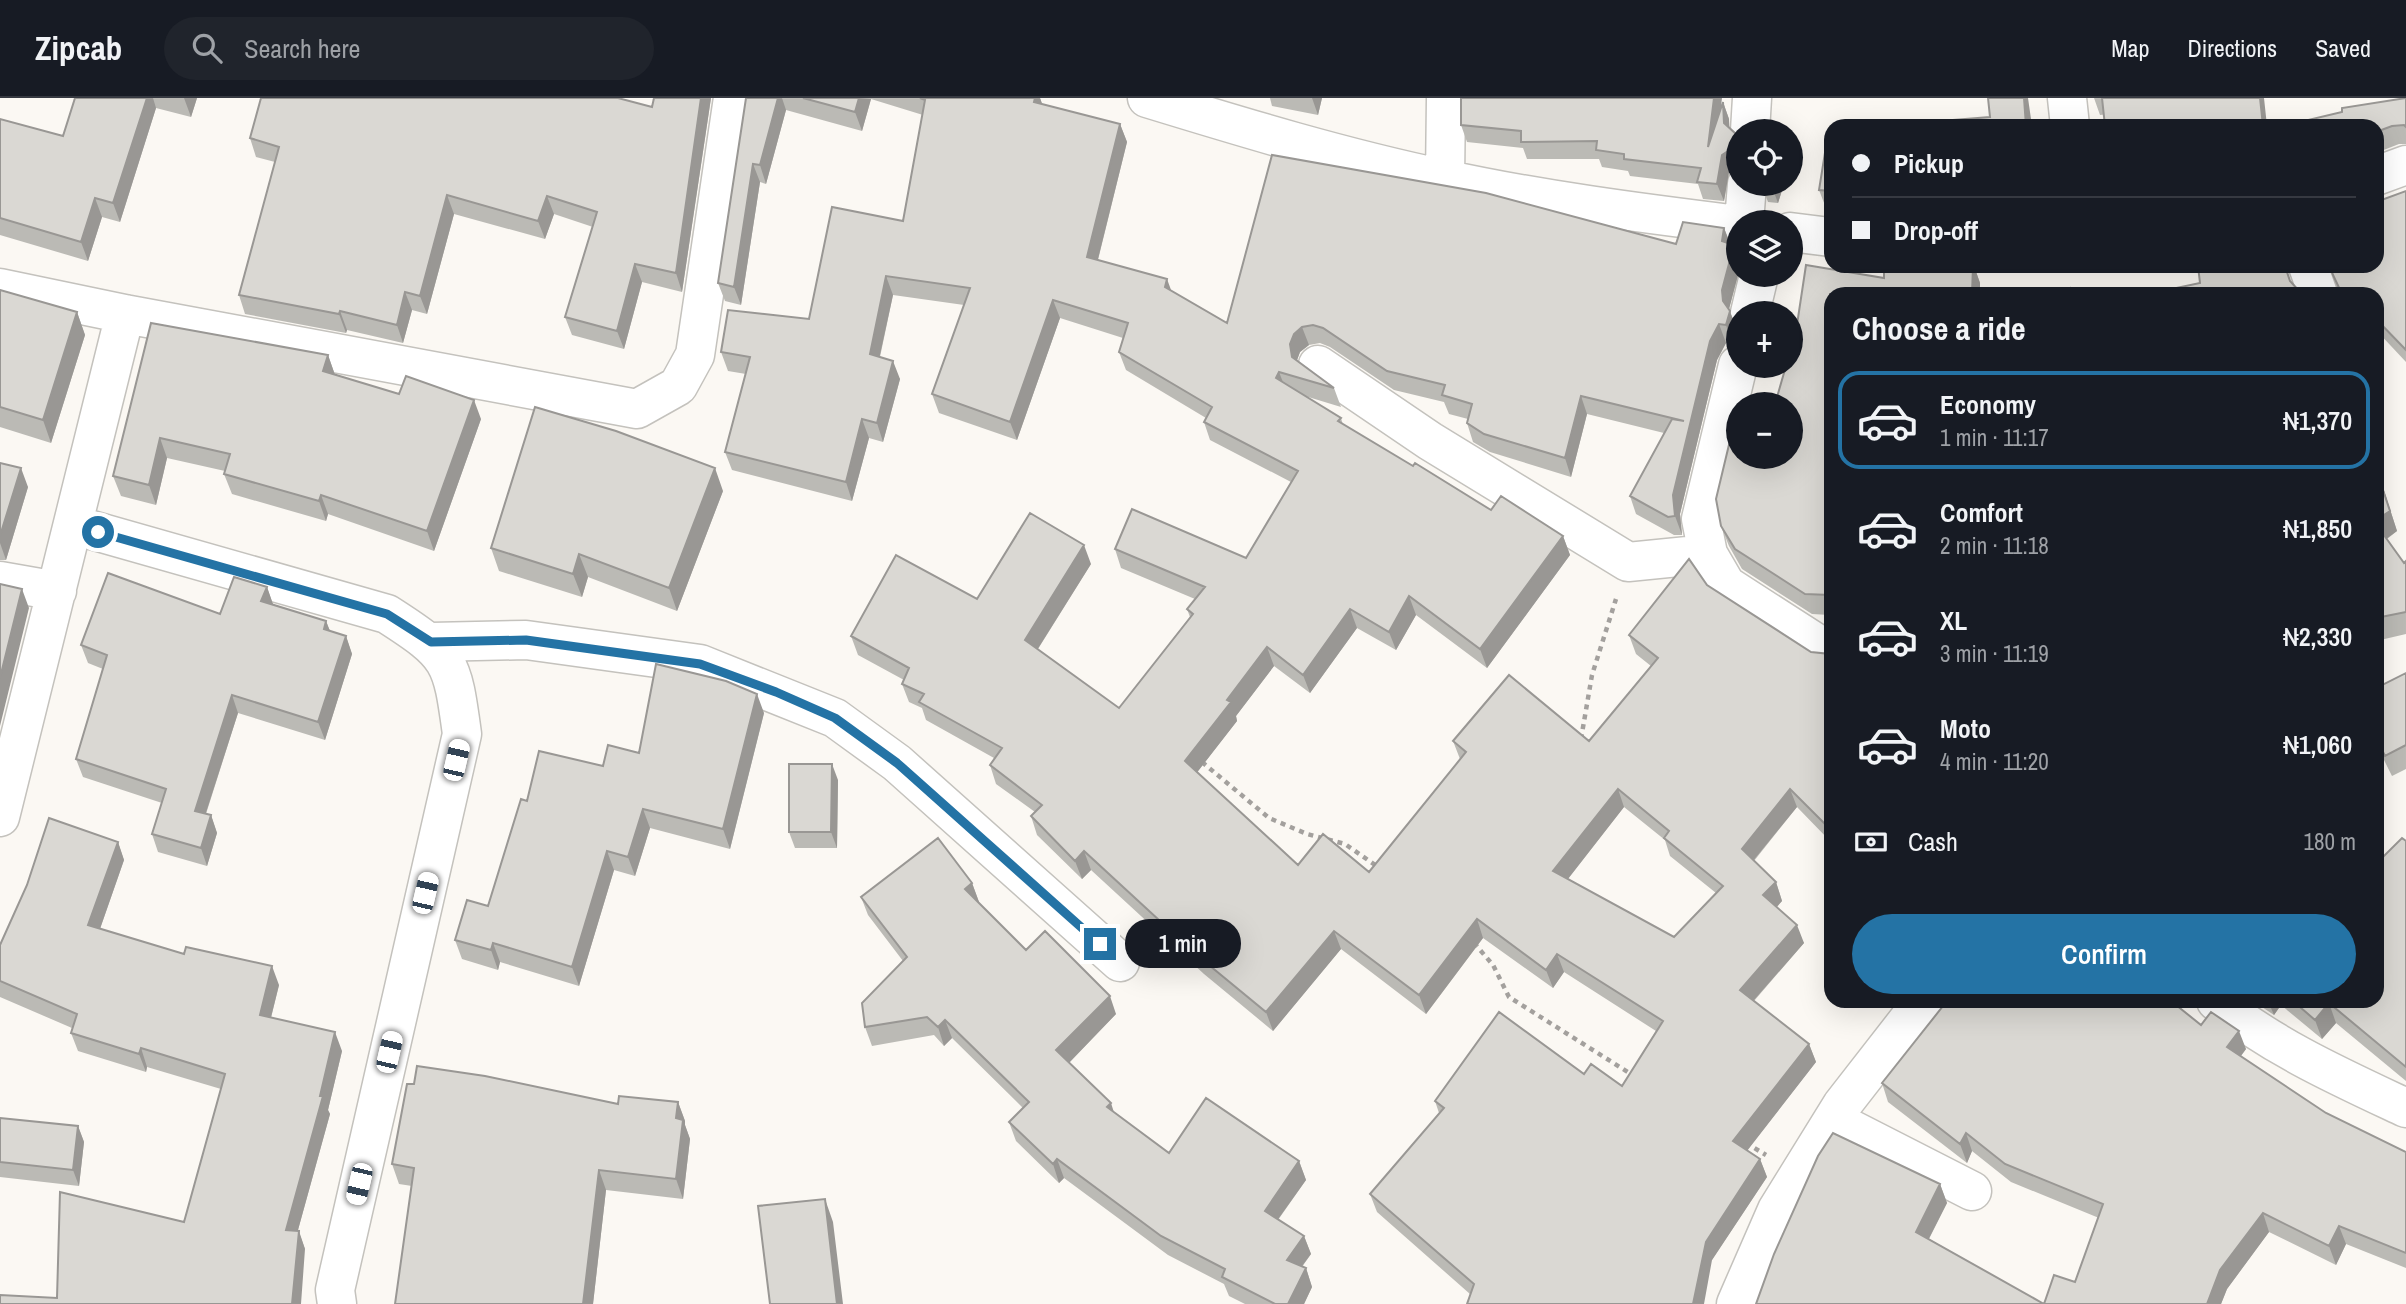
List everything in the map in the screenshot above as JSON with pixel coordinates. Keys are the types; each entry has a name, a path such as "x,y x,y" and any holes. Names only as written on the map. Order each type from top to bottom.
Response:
{"street":[{"path":"0,288 125,314 637,409 678,386 695,355 733,98"},
{"path":"1147,98 1280,138 1445,180 1644,213 1726,223"},
{"path":"1445,180 1446,98"},
{"path":"1751,119 1752,98"},
{"path":"2067,98 2069,119"},
{"path":"2384,173 2406,165"},
{"path":"1803,234 1824,236"},
{"path":"0,817 125,314"},
{"path":"1318,365 1430,442 1628,562 1672,560 1708,554"},
{"path":"1735,378 1701,519 1708,554 1726,585 1824,648"},
{"path":"74,525 387,614 431,642 454,675 461,734 335,1290 337,1304"},
{"path":"0,581 57,591"},
{"path":"431,642 526,640 700,664 835,718 897,763 1120,962"},
{"path":"1736,1304 1777,1210 1833,1120 1918,1008"},
{"path":"2224,1008 2246,1026 2326,1070 2406,1108"},
{"path":"1833,1120 1972,1191"}],"path":[{"path":"1579,746 1592,675 1628,562"},
{"path":"1195,757 1269,818 1307,834 1345,844 1387,873"},
{"path":"1469,937 1493,965 1509,997 1635,1076"},
{"path":"1741,1140 1800,1175"}],"building":[{"path":"75,98 147,98 113,203 95,198 81,242 0,218 0,119 63,136"},
{"path":"261,98 618,98 652,107 654,98 701,98 676,273 635,264 617,331 565,317 597,212 547,196 538,221 447,195 420,296 405,292 397,325 340,311 339,314 239,295 279,147 250,138"},
{"path":"746,98 778,98 760,165 753,164 734,287 718,283"},
{"path":"803,98 859,98 855,112"},
{"path":"920,98 1035,98 1034,102 1120,124 1087,257 1167,279 1165,287 1227,323 1272,155 1486,193 1676,244 1683,222 1724,228 1722,241 1726,242 1726,275 1722,290 1726,305 1726,325 1719,324 1710,341 1673,495 1675,516 1668,517 1630,496 1672,419 1684,421 1581,396 1565,458 1484,434 1467,423 1472,404 1442,395 1445,385 1387,371 1323,328 1313,325 1302,327 1294,334 1290,344 1292,357 1334,388 1279,372 1276,378 1341,418 1338,421 1413,466 1415,463 1491,510 1501,496 1563,536 1480,649 1409,596 1389,632 1350,609 1303,675 1267,647 1227,700 1231,702 1185,761 1298,865 1323,834 1369,872 1466,752 1453,741 1509,675 1589,741 1658,658 1629,635 1689,559 1707,585 1811,652 1824,653 1824,823 1790,789 1742,849 1776,882 1763,895 1797,925 1740,990 1809,1044 1733,1141 1760,1159 1706,1242 1693,1304 1467,1304 1474,1284 1370,1194 1444,1108 1435,1101 1499,1012 1584,1074 1591,1064 1622,1086 1663,1021 1557,954 1546,970 1477,919 1419,995 1334,931 1266,1012 1198,956 1084,851 1075,861 1031,816 1042,805 990,765 1002,748 919,702 924,694 902,684 909,668 851,636 896,555 977,599 1030,513 1084,545 1025,640 1119,708 1193,614 1187,609 1205,587 1115,549 1132,509 1246,558 1298,471 1204,422 1212,407 1119,352 1128,323 1053,300 1010,422 932,394 970,288 886,276 870,354 893,361 877,423 862,419 846,482 725,452 750,357 721,352 728,310 809,319 832,207 903,221 925,100","holes":["1618,789 1669,831 1664,838 1723,886 1674,937 1553,871"]},
{"path":"1461,98 1714,98 1708,147 1723,102 1726,152 1722,155 1717,184 1697,182 1701,168 1624,159 1624,154 1596,150 1597,141 1521,142 1521,131 1461,125"},
{"path":"1988,98 2024,98 2026,119 1966,119 1990,117"},
{"path":"2102,98 2260,98 2262,119 2104,119"},
{"path":"2406,98 2406,127 2392,126 2384,129 2384,119 2312,119 2342,112 2342,108"},
{"path":"1824,159 1824,190 1819,190"},
{"path":"2406,191 2406,350 2384,327 2384,287 2339,287 2332,273 2384,273 2384,199"},
{"path":"1806,265 1824,268 1824,273 1854,273 1884,278 1884,273 1973,273 1972,287 1824,287 1824,595 1805,594 1735,549 1721,526 1716,499 1726,457 1726,469 1803,469 1803,392 1778,392 1783,378 1803,378 1803,301 1801,301"},
{"path":"2199,273 2287,273 2295,287 2181,287 2200,283"},
{"path":"0,290 77,312 43,420 0,407"},
{"path":"151,323 328,355 323,371 399,394 406,376 474,400 427,531 321,495 319,501 224,474 230,454 160,438 149,485 113,476"},
{"path":"535,407 616,431 715,468 669,588 579,554 573,574 491,548"},
{"path":"0,463 21,468 0,536"},
{"path":"2384,493 2390,511 2384,515"},
{"path":"2384,535 2404,563 2406,561 2406,612 2384,616"},
{"path":"108,573 220,614 234,577 267,587 261,601 326,621 324,629 346,636 318,722 232,695 195,811 211,815 201,848 152,834 166,789 76,759 107,655 81,645"},
{"path":"0,584 22,589 0,678"},
{"path":"656,664 726,681 757,694 723,829 643,809 628,857 607,851 572,967 493,943 491,950 455,940 467,900 488,906 521,799 527,801 539,751 603,766 608,745 639,753"},
{"path":"2406,673 2406,745 2385,756 2384,754 2384,684"},
{"path":"789,764 832,764 831,832 789,832"},
{"path":"49,818 118,842 88,925 184,954 186,947 272,966 260,1015 335,1032 320,1096 323,1096 286,1230 299,1231 292,1304 0,1304 0,1295 57,1298 60,1192 184,1222 225,1074 141,1048 139,1054 71,1033 77,1014 0,981 0,945 27,885"},
{"path":"938,838 972,883 965,889 1026,950 1045,931 1110,996 1056,1050 1111,1103 1107,1107 1169,1153 1206,1098 1299,1161 1265,1211 1304,1236 1287,1260 1306,1268 1288,1304 1275,1304 1222,1277 1225,1269 1161,1236 1057,1159 1053,1164 1009,1122 1029,1102 945,1020 938,1027 927,1017 865,1027 862,1003 907,957 861,897"},
{"path":"2402,838 2406,841 2406,1067 2335,1008 2384,1008 2384,856"},
{"path":"1941,1008 2180,1008 2201,1025 2211,1012 2239,1031 2227,1047 2326,1113 2406,1152 2406,1253 2339,1226 2329,1246 2263,1213 2220,1270 2207,1304 2044,1304 2054,1275 2075,1282 2103,1204 2005,1164 1966,1133 1960,1144 1882,1083"},
{"path":"2301,1008 2325,1008 2315,1020"},
{"path":"417,1066 485,1076 618,1104 619,1096 678,1102 676,1118 683,1120 676,1179 599,1170 583,1304 395,1304 414,1168 392,1164 407,1084 414,1084"},
{"path":"0,1118 78,1126 73,1170 0,1162"},
{"path":"1833,1133 1940,1184 1916,1232 2044,1304 1756,1304 1774,1254 1818,1156"},
{"path":"825,1199 837,1304 770,1304 758,1206"}],"route":[{"path":"98,532 387,614 431,642 526,640 700,664 776,692 835,718 897,763 1100,944"}]}
